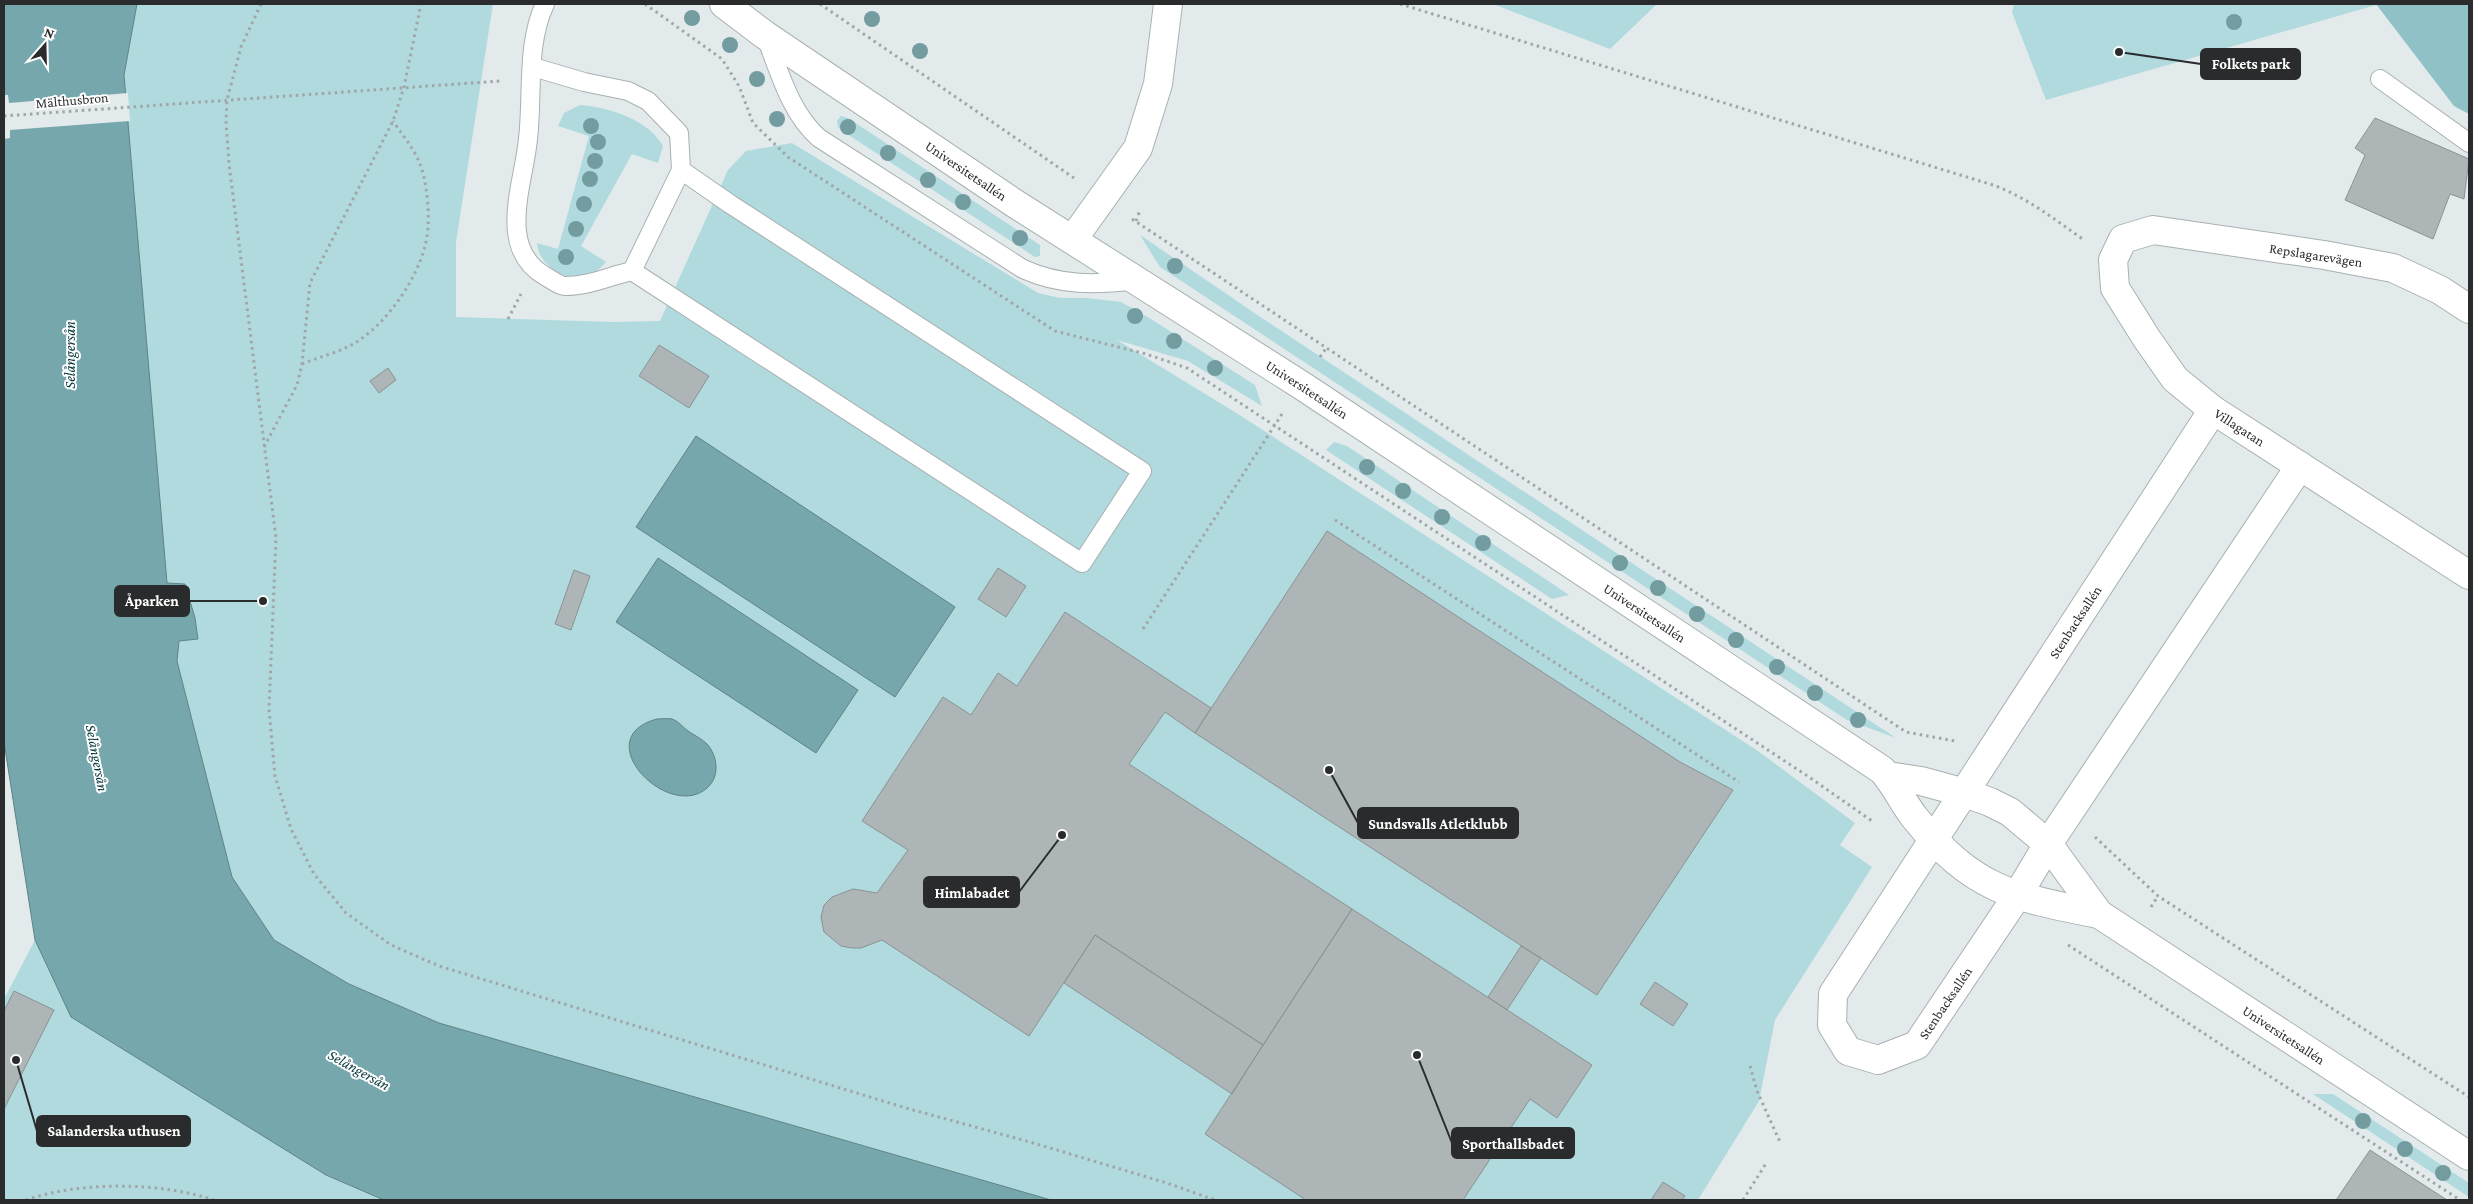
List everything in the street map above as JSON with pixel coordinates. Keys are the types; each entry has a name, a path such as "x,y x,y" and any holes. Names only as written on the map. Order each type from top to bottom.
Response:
{"street":[{"name":"Universitetsallén","path":"724,4 765,35 1014,203 1301,385 1632,606 1697,646 1888,776 1965,793 2010,812 2048,844 2099,914 2469,1156"},
{"path":"1073,240 1138,148 1158,84 1168,4"},
{"name":"Repslagarevägen","path":"2113,260 2123,239 2153,230 2324,255 2393,268 2440,290 2469,309"},
{"name":"Villagatan","path":"2113,260 2115,288 2146,339 2175,379 2213,410 2469,575"},
{"name":"Stenbacksallén","path":"2213,410 1833,994 1832,1025 1848,1051 1878,1060 1917,1045 2017,896 2048,844 2300,466"},
{"name":"Universitetsallén","path":"1888,776 1899,797 1950,858 1969,872 1990,885 2017,896 2099,914"}],"lane":[{"path":"532,73 628,91 648,101 679,133 681,170 632,271 589,284 563,286 534,270 519,245 516,228 520,186 528,140 532,73 536,21 544,4"},
{"path":"765,35 805,126 819,138 1023,269 1046,279 1075,283 1099,284 1136,280"},
{"path":"2380,79 2469,143"},
{"path":"632,271 1082,563 1142,471 730,204 681,170"}],"path":[{"path":"261,4 241,47 227,100 229,164 276,538 269,708 275,776 291,829 314,874 346,913 391,945 440,966 906,1108 1084,1158 1215,1200"},
{"path":"264,447 297,385 302,364 310,283 394,121 404,87 421,4"},
{"path":"645,4 722,59 739,86 753,123 788,157 1056,331 1146,354 1187,368 1809,777 1876,824"},
{"path":"820,4 1102,198 1906,732 1961,742 1989,754"},
{"path":"1400,4 2016,193 2035,204 2113,260"},
{"name":"Mälthusbron","path":"4,116 404,87 532,73"},
{"path":"302,364 355,343 379,323 399,297 417,268 426,244 428,207 422,170 412,148 394,121"},
{"path":"1074,178 1080,173"},
{"path":"1142,629 1274,425 1327,347"},
{"path":"1335,520 1739,782"},
{"path":"2070,813 2158,896 2469,1097"},
{"path":"2063,942 2460,1200"},
{"path":"1750,1066 1757,1092 1780,1142"},
{"path":"1743,1200 1768,1162"},
{"path":"26,1200 42,1195 101,1186 189,1192 214,1200"}],"shaded area":[{"path":"137,4 493,4 456,242 456,317 613,322 660,321 728,170 746,151 792,143 1038,293 1060,298 1087,298 1121,302 1255,385 1262,406 1188,361 1117,340 1238,414 1758,751 1855,823 1840,845 1872,867 1775,1020 1759,1101 1698,1200 1051,1200 439,1023 349,984 274,940 232,877 177,661 179,641 198,639 185,585 167,584 124,75"},
{"path":"1493,4 1657,4 1610,49"},
{"path":"2014,4 2376,5 2046,100 2012,12"},
{"path":"2376,4 2469,4 2469,114 2454,106"},
{"path":"580,105 603,108 626,116 648,128 663,146 658,163 632,154 581,246 606,262 594,273 576,278 558,273 550,267 539,252 537,243 558,249 589,136 558,126 564,113"},
{"path":"841,116 848,118 1040,245 1040,256 1035,257 844,132 838,127 837,121"},
{"path":"1140,235 1259,316 1896,738 1847,720 1160,267"},
{"path":"1334,442 1347,446 1569,595 1552,599 1326,450"},
{"path":"35,940 71,1017 326,1175 384,1200 7,1200 4,1198 4,999"},
{"path":"2313,1094 2333,1094 2469,1183 2469,1197"}],"water":[{"name":"Selångersån","path":"4,4 137,4 124,75 167,583 185,584 195,618 198,639 179,641 177,661 232,877 274,940 349,984 439,1023 1051,1200 384,1200 326,1175 71,1017 35,940 4,742"},
{"path":"696,436 955,607 895,697 636,527"},
{"path":"658,558 858,690 816,753 616,622"},
{"path":"657,719 674,720 705,742 711,749 715,760 716,772 707,788 691,796 673,794 656,786 641,773 632,758 630,743 637,729"}],"pier":[{"path":"128,93 130,121 10,130 10,138 4,139 4,95 8,95 9,103"}],"building":[{"path":"2375,118 2469,159 2464,199 2450,194 2433,239 2345,200 2365,155 2355,148"},
{"path":"659,345 709,376 689,408 639,376"},
{"path":"388,368 396,380 379,393 370,381"},
{"path":"1327,531 1680,762 1733,790 1597,995 1195,733"},
{"path":"998,568 1026,586 1006,617 978,599"},
{"path":"574,570 590,576 571,630 555,624"},
{"path":"1065,612 1211,708 1195,733 1165,712 1129,764 1352,909 1263,1045 1095,935 1029,1036 882,940 861,948 852,948 841,946 824,932 821,917 824,905 832,897 853,889 877,893 908,850 862,821 943,697 971,715 998,673 1017,686"},
{"path":"1352,909 1592,1065 1557,1118 1530,1099 1463,1200 1306,1200 1205,1134"},
{"path":"1095,935 1263,1045 1232,1094 1064,983"},
{"path":"1521,946 1541,958 1507,1010 1488,997"},
{"path":"1655,982 1688,1004 1673,1026 1640,1004"},
{"path":"14,991 54,1010 4,1109 4,1011"},
{"path":"2370,1150 2447,1200 2336,1200"},
{"path":"1663,1182 1685,1196 1682,1200 1651,1200"}],"place":[{"name":"Folkets park","path":"2119,52"},
{"name":"Åparken","path":"263,601"},
{"name":"Sundsvalls Atletklubb","path":"1329,770"},
{"name":"Himlabadet","path":"1062,835"},
{"name":"Sporthallsbadet","path":"1417,1055"},
{"name":"Salanderska uthusen","path":"16,1060"}]}
